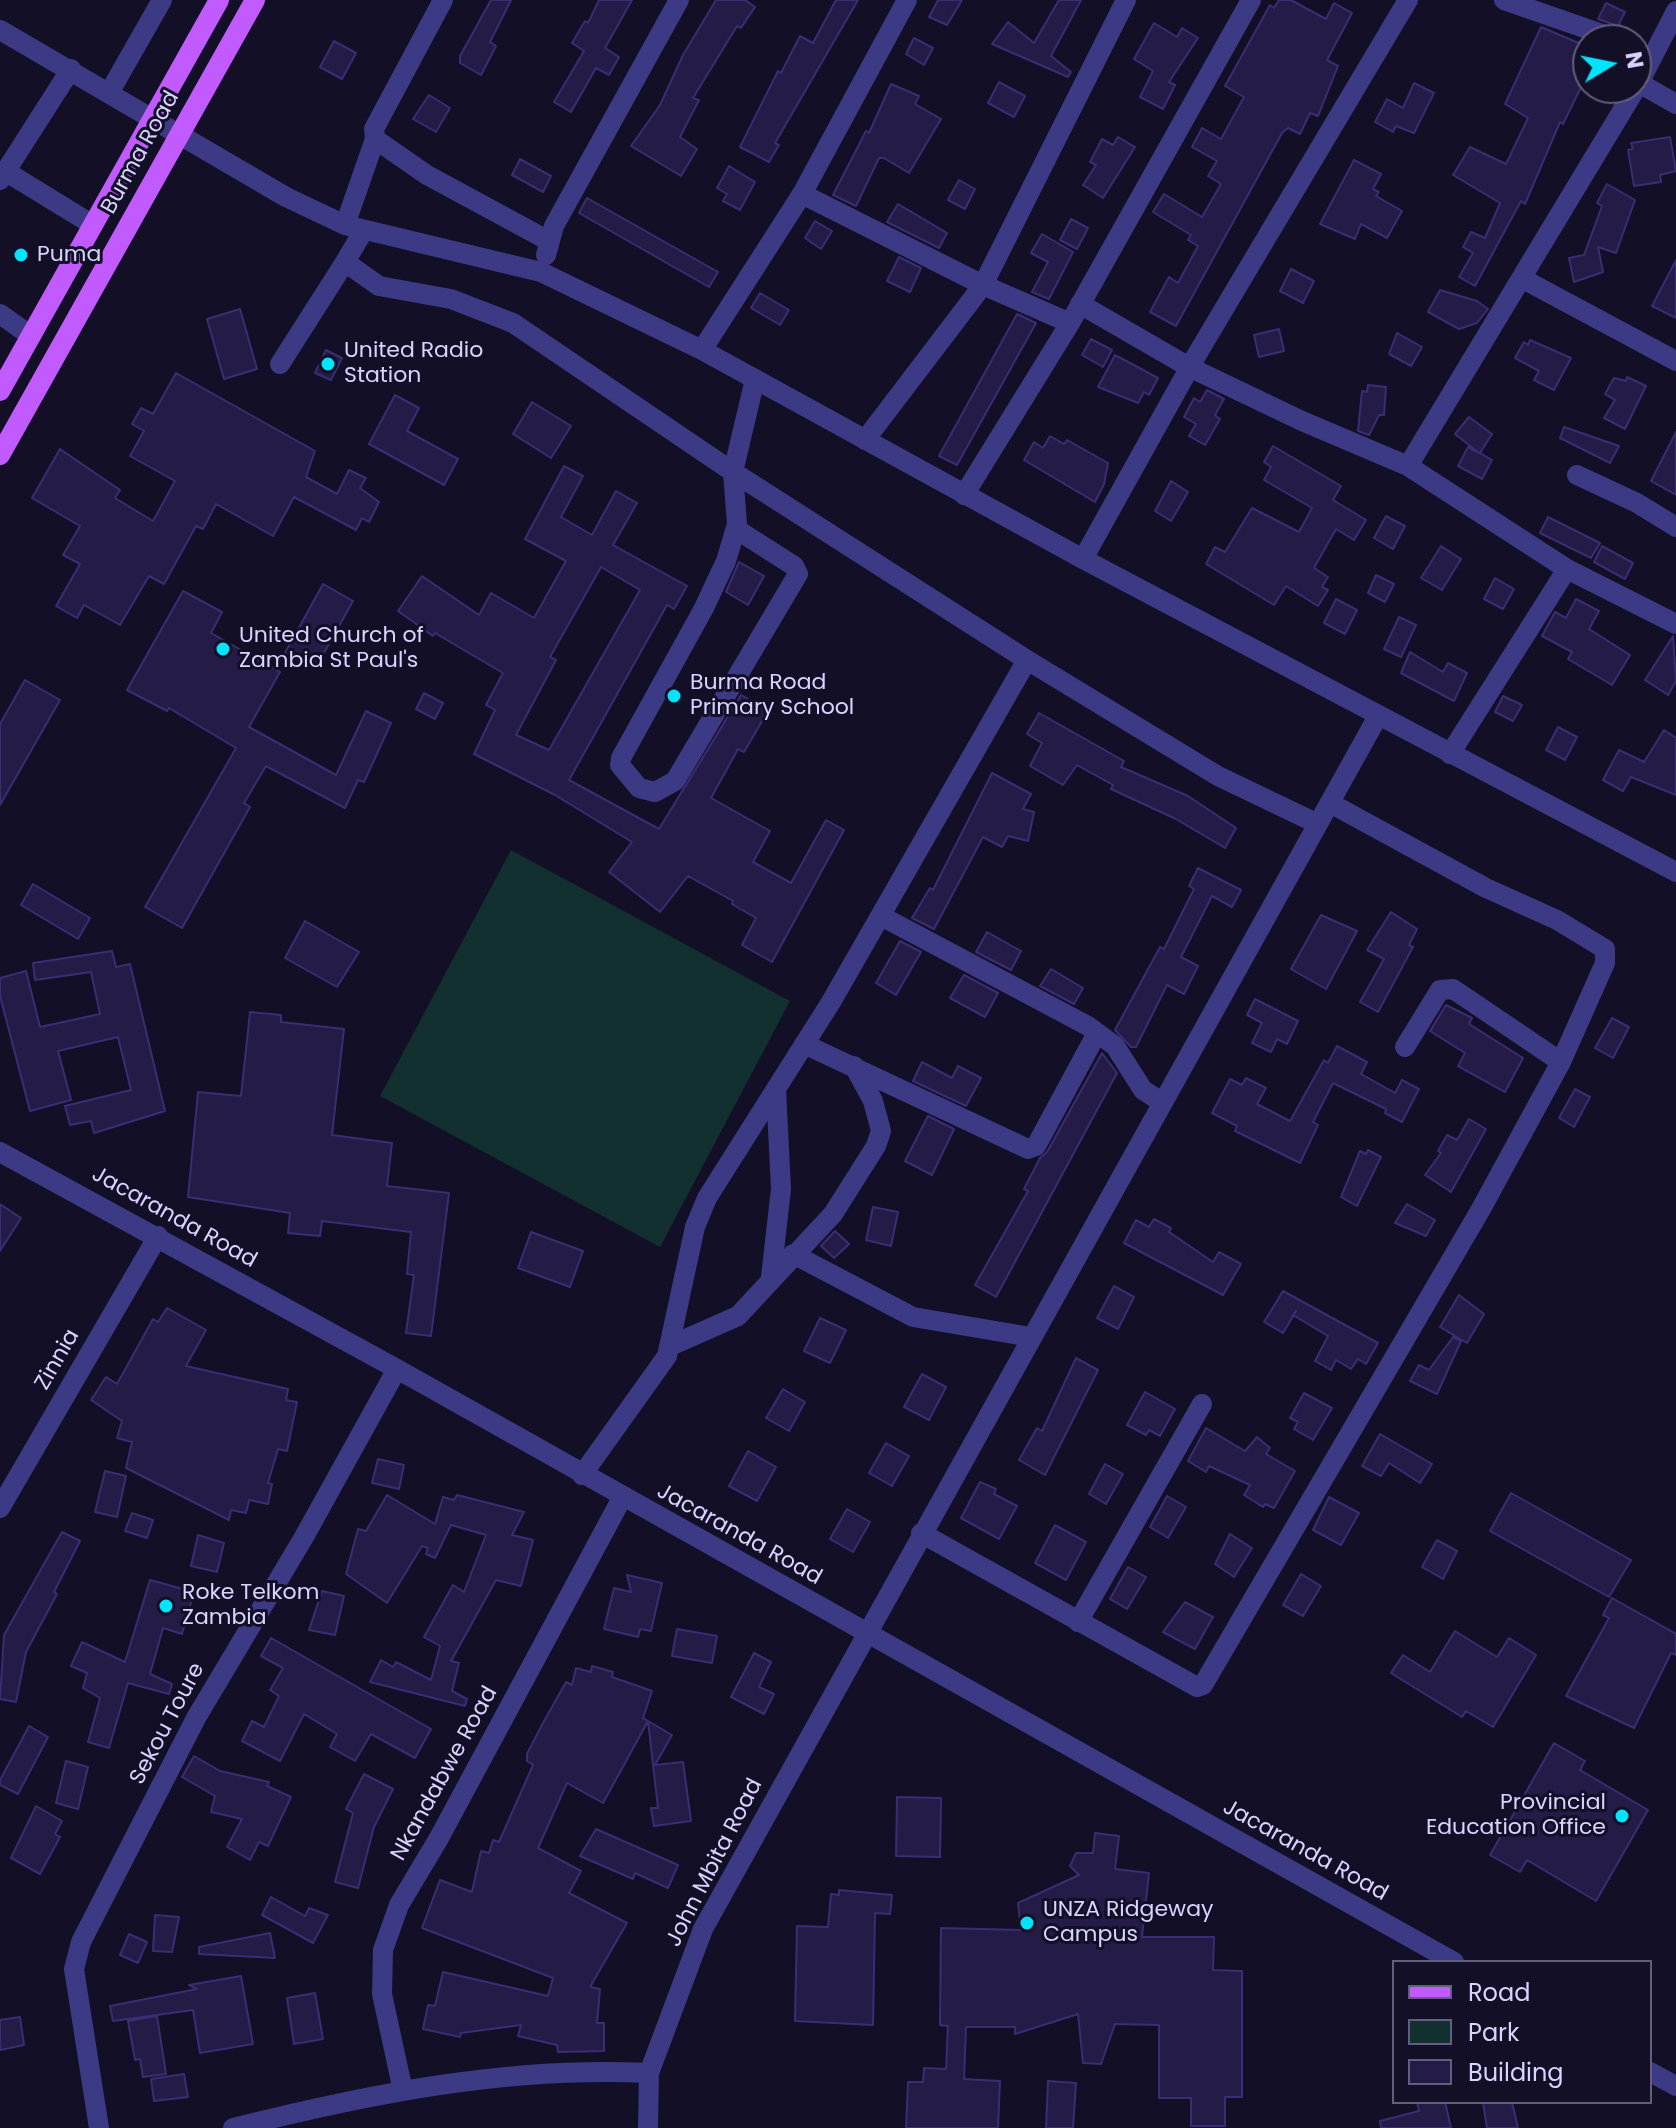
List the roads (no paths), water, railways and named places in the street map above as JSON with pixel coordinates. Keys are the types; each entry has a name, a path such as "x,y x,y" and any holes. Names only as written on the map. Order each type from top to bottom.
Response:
{"main road":[{"name":"Burma Road","path":"0,390 219,0"},
{"name":"Burma Road","path":"0,455 255,0"}],"street":[{"path":"109,93 162,0"},
{"path":"280,364 345,262 375,139 374,129 443,0"},
{"path":"541,272 549,241 679,0"},
{"path":"702,350 802,194 907,0"},
{"path":"865,440 983,285 1126,0"},
{"path":"964,495 1070,323 1251,0"},
{"path":"1083,559 1189,367 1408,0"},
{"path":"1504,0 1573,24"},
{"path":"1652,40 1676,11"},
{"path":"0,30 154,117 286,197 355,227 541,272 702,350 1083,559 1676,872"},
{"path":"71,69 3,176 93,225"},
{"path":"1652,90 1676,104"},
{"path":"1408,466 1627,104"},
{"path":"375,139 427,175 549,241"},
{"path":"802,194 983,285 1070,323"},
{"path":"345,262 379,286 451,299 513,323 733,472 1027,660 1218,776 1318,824"},
{"path":"1523,279 1676,361"},
{"path":"1080,304 1189,367 1302,421 1408,466 1567,569 1676,624"},
{"path":"0,314 31,336"},
{"path":"736,529 794,566 798,574 675,781 655,792 639,788 626,776 620,765 621,758 704,608 736,529 733,472 755,379"},
{"path":"1577,475 1637,503 1676,527"},
{"path":"1450,754 1567,569"},
{"path":"582,1475 670,1346 700,1211 881,916 1027,660"},
{"name":"John Mbita Road","path":"648,2128 649,2073 703,1929 1378,716"},
{"path":"921,1533 1197,1687 1203,1685 1473,1223 1561,1062 1605,963 1605,949 1557,920 1486,888 1330,803"},
{"path":"881,916 1097,1033 1129,1064 1143,1090 1162,1102"},
{"path":"1405,1047 1440,990 1453,989 1561,1062"},
{"path":"804,1044 1031,1148 1097,1033"},
{"path":"670,1346 732,1321 793,1254 822,1230 880,1140 878,1115 854,1066"},
{"path":"771,1277 781,1189 776,1089"},
{"name":"Jacaranda Road","path":"0,1152 397,1369 622,1498 1450,1960"},
{"name":"Zinnia","path":"0,1508 158,1236"},
{"path":"793,1254 913,1317 1031,1337"},
{"name":"Sekou Toure","path":"99,2128 74,1969 81,1942 196,1718 304,1537 397,1369"},
{"path":"1078,1622 1202,1404"},
{"name":"Nkandabwe Road","path":"403,2091 382,1994 383,1950 399,1905 439,1838 622,1498"},
{"path":"233,2128 403,2091 537,2072 649,2073"},
{"path":"1652,2073 1676,2086"}],"place":[{"name":"Puma","path":"21,255"},
{"name":"United Radio Station","path":"328,364"},
{"name":"United Church of Zambia St Paul's","path":"223,649"},
{"name":"Burma Road Primary School","path":"674,696"},
{"name":"Roke Telkom Zambia","path":"166,1606"},
{"name":"Provincial Education Office","path":"1622,1816"},
{"name":"UNZA Ridgeway Campus","path":"1027,1923"}]}
